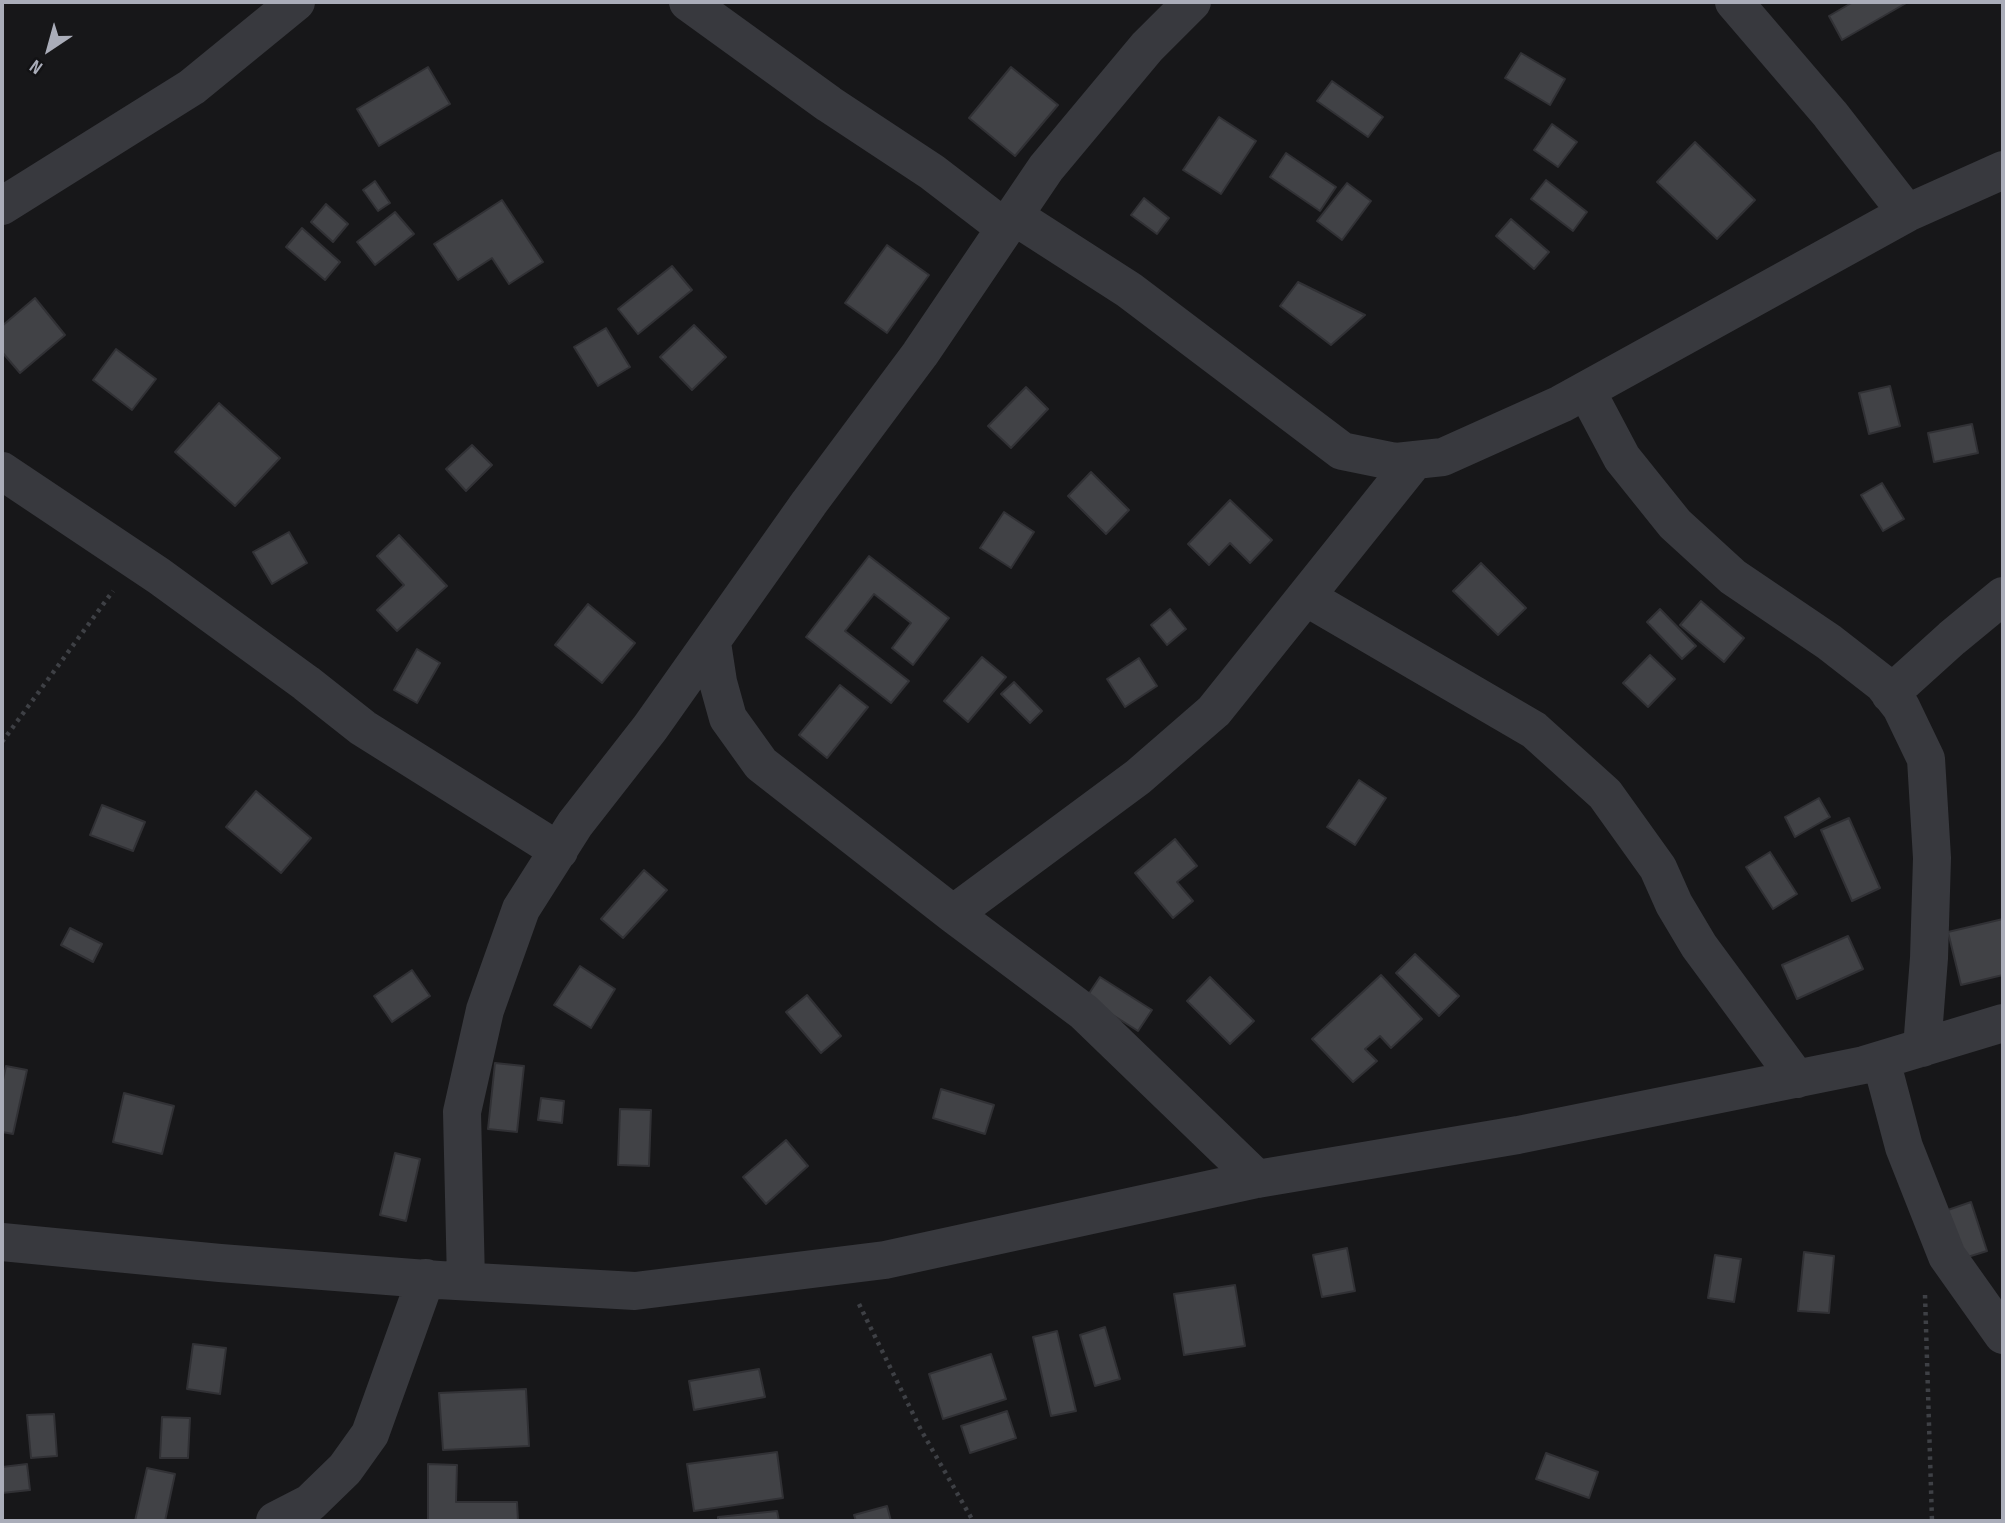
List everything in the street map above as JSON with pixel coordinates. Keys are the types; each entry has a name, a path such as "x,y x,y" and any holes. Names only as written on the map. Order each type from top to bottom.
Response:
{"street":[{"path":"2,206 192,87 296,2"},
{"path":"688,2 829,104 932,172 1009,222 1129,290 1342,451 1396,462 1443,457 1586,390 1907,213 2003,170"},
{"path":"466,1281 462,1112 485,1010 521,909 575,824 650,728 809,503 920,354 1046,168 1147,47 1192,2"},
{"path":"1734,2 1830,114 1907,213"},
{"path":"1586,390 1622,458 1675,524 1733,577 1829,642 1883,684 1901,707 1926,759 1932,858 1929,958 1922,1048"},
{"path":"953,915 1138,777 1214,710 1415,460"},
{"path":"2,471 135,560 306,683 363,728 559,851"},
{"path":"1891,694 2003,596"},
{"path":"1306,597 1534,730 1605,794 1658,868 1674,904 1699,946 1797,1079"},
{"path":"712,643 718,682 728,718 761,764 953,915 1084,1012 1257,1179"},
{"path":"2,1242 220,1264 635,1291 885,1260 1257,1179 1518,1135 1797,1079 1881,1060 2003,1023"},
{"path":"1881,1060 1904,1147 1947,1256 2003,1335"},
{"path":"275,1521 310,1503 345,1469 370,1434 426,1278"}],"path":[{"path":"2,742 135,560"},
{"path":"840,1265 921,1430 973,1521"},
{"path":"1925,1282 1932,1521"}],"building":[{"path":"1853,2 1908,2 1842,40 1829,16"},
{"path":"1521,53 1565,79 1550,105 1505,78"},
{"path":"428,67 450,104 379,146 357,109"},
{"path":"1011,67 1058,105 1015,156 969,118"},
{"path":"1332,81 1383,117 1368,137 1317,101"},
{"path":"1219,117 1256,141 1221,194 1183,170"},
{"path":"1552,124 1577,142 1558,167 1534,150"},
{"path":"1695,142 1755,200 1717,239 1657,182"},
{"path":"1286,153 1336,187 1320,211 1270,177"},
{"path":"1546,180 1587,212 1573,231 1531,199"},
{"path":"375,181 390,203 378,211 363,190"},
{"path":"1347,183 1371,201 1342,240 1317,221"},
{"path":"1144,198 1169,218 1157,234 1131,215"},
{"path":"502,200 543,262 509,284 492,258 458,280 434,244"},
{"path":"326,204 348,224 333,242 311,222"},
{"path":"395,212 414,234 375,265 357,242"},
{"path":"1511,219 1549,252 1534,269 1496,236"},
{"path":"302,228 340,262 325,280 286,247"},
{"path":"887,245 929,275 887,333 845,303"},
{"path":"672,266 692,290 638,334 618,309"},
{"path":"1298,282 1365,315 1331,345 1280,306"},
{"path":"35,298 65,335 20,373 2,352 2,326"},
{"path":"694,325 726,357 692,390 660,357"},
{"path":"606,328 630,367 598,386 574,347"},
{"path":"116,349 156,379 132,410 93,380"},
{"path":"1890,386 1900,426 1869,434 1859,393"},
{"path":"1026,387 1048,409 1011,448 988,426"},
{"path":"219,403 280,458 235,506 175,452"},
{"path":"1972,424 1978,453 1934,462 1928,433"},
{"path":"472,445 492,465 466,491 446,469"},
{"path":"1091,472 1129,510 1106,534 1068,496"},
{"path":"1882,483 1904,519 1883,531 1861,495"},
{"path":"1230,500 1272,540 1250,563 1230,543 1209,565 1188,544"},
{"path":"1004,512 1034,532 1011,568 980,548"},
{"path":"289,532 307,563 272,584 253,552"},
{"path":"399,535 447,586 397,631 377,610 404,585 377,556"},
{"path":"869,556 949,618 913,665 892,648 911,623 874,594 845,631 909,681 891,703 806,637"},
{"path":"1481,563 1526,608 1498,635 1453,591"},
{"path":"1701,601 1744,638 1724,662 1680,625"},
{"path":"588,604 635,643 602,683 555,645"},
{"path":"1170,609 1186,629 1167,645 1151,625"},
{"path":"1660,609 1696,646 1682,659 1647,622"},
{"path":"417,649 440,663 417,703 394,690"},
{"path":"1650,655 1675,679 1648,707 1623,683"},
{"path":"982,657 1006,677 968,722 944,701"},
{"path":"1139,658 1157,686 1125,707 1107,679"},
{"path":"1014,682 1042,711 1030,723 1001,694"},
{"path":"840,685 868,707 827,758 799,735"},
{"path":"1359,780 1386,798 1355,845 1327,827"},
{"path":"256,791 311,838 281,873 226,827"},
{"path":"1819,798 1830,817 1795,837 1785,817"},
{"path":"102,805 145,822 133,851 90,835"},
{"path":"1849,818 1880,888 1852,901 1821,830"},
{"path":"1175,839 1197,866 1177,882 1193,901 1173,918 1135,873"},
{"path":"1770,852 1797,894 1773,909 1746,867"},
{"path":"644,870 667,890 623,938 601,919"},
{"path":"2003,919 2003,975 1961,985 1948,932"},
{"path":"70,928 102,944 93,962 61,945"},
{"path":"1848,936 1863,969 1797,999 1782,965"},
{"path":"1415,954 1459,996 1439,1016 1396,973"},
{"path":"580,966 615,989 591,1028 554,1005"},
{"path":"412,970 430,996 392,1022 374,996"},
{"path":"1381,975 1422,1019 1391,1048 1380,1036 1365,1049 1377,1061 1353,1082 1312,1039"},
{"path":"1100,977 1152,1010 1138,1031 1086,998"},
{"path":"1210,977 1254,1021 1230,1044 1187,1001"},
{"path":"807,995 841,1036 821,1053 786,1012"},
{"path":"495,1063 524,1066 517,1132 488,1129"},
{"path":"6,1066 27,1070 13,1134 2,1132 2,1084"},
{"path":"941,1089 994,1105 985,1134 933,1118"},
{"path":"124,1093 174,1106 162,1154 113,1142"},
{"path":"541,1098 564,1101 562,1123 538,1120"},
{"path":"620,1109 651,1110 649,1166 618,1165"},
{"path":"786,1140 808,1166 766,1204 743,1177"},
{"path":"395,1153 420,1159 406,1221 380,1215"},
{"path":"1971,1202 1987,1251 1958,1260 1942,1212"},
{"path":"1347,1248 1355,1291 1322,1297 1313,1255"},
{"path":"1804,1252 1834,1256 1829,1313 1798,1311"},
{"path":"1715,1255 1741,1259 1734,1302 1708,1298"},
{"path":"1235,1285 1245,1346 1184,1355 1174,1294"},
{"path":"1105,1327 1120,1379 1095,1386 1080,1335"},
{"path":"1057,1331 1076,1411 1051,1416 1033,1337"},
{"path":"193,1344 226,1348 220,1394 187,1389"},
{"path":"991,1354 1006,1399 943,1419 929,1374"},
{"path":"759,1369 765,1397 694,1410 689,1381"},
{"path":"526,1389 529,1446 443,1450 439,1393"},
{"path":"1007,1411 1016,1438 970,1453 961,1426"},
{"path":"54,1414 57,1456 31,1458 27,1415"},
{"path":"162,1417 190,1418 188,1458 160,1458"},
{"path":"777,1452 783,1498 694,1511 687,1464"},
{"path":"1546,1453 1598,1472 1589,1498 1536,1479"},
{"path":"27,1464 30,1490 2,1493 2,1467"},
{"path":"428,1464 457,1465 456,1502 517,1502 518,1521 428,1521"},
{"path":"147,1468 175,1474 165,1521 135,1521"},
{"path":"887,1506 891,1521 856,1521 854,1515"},
{"path":"777,1511 779,1521 718,1521 718,1517"}]}
